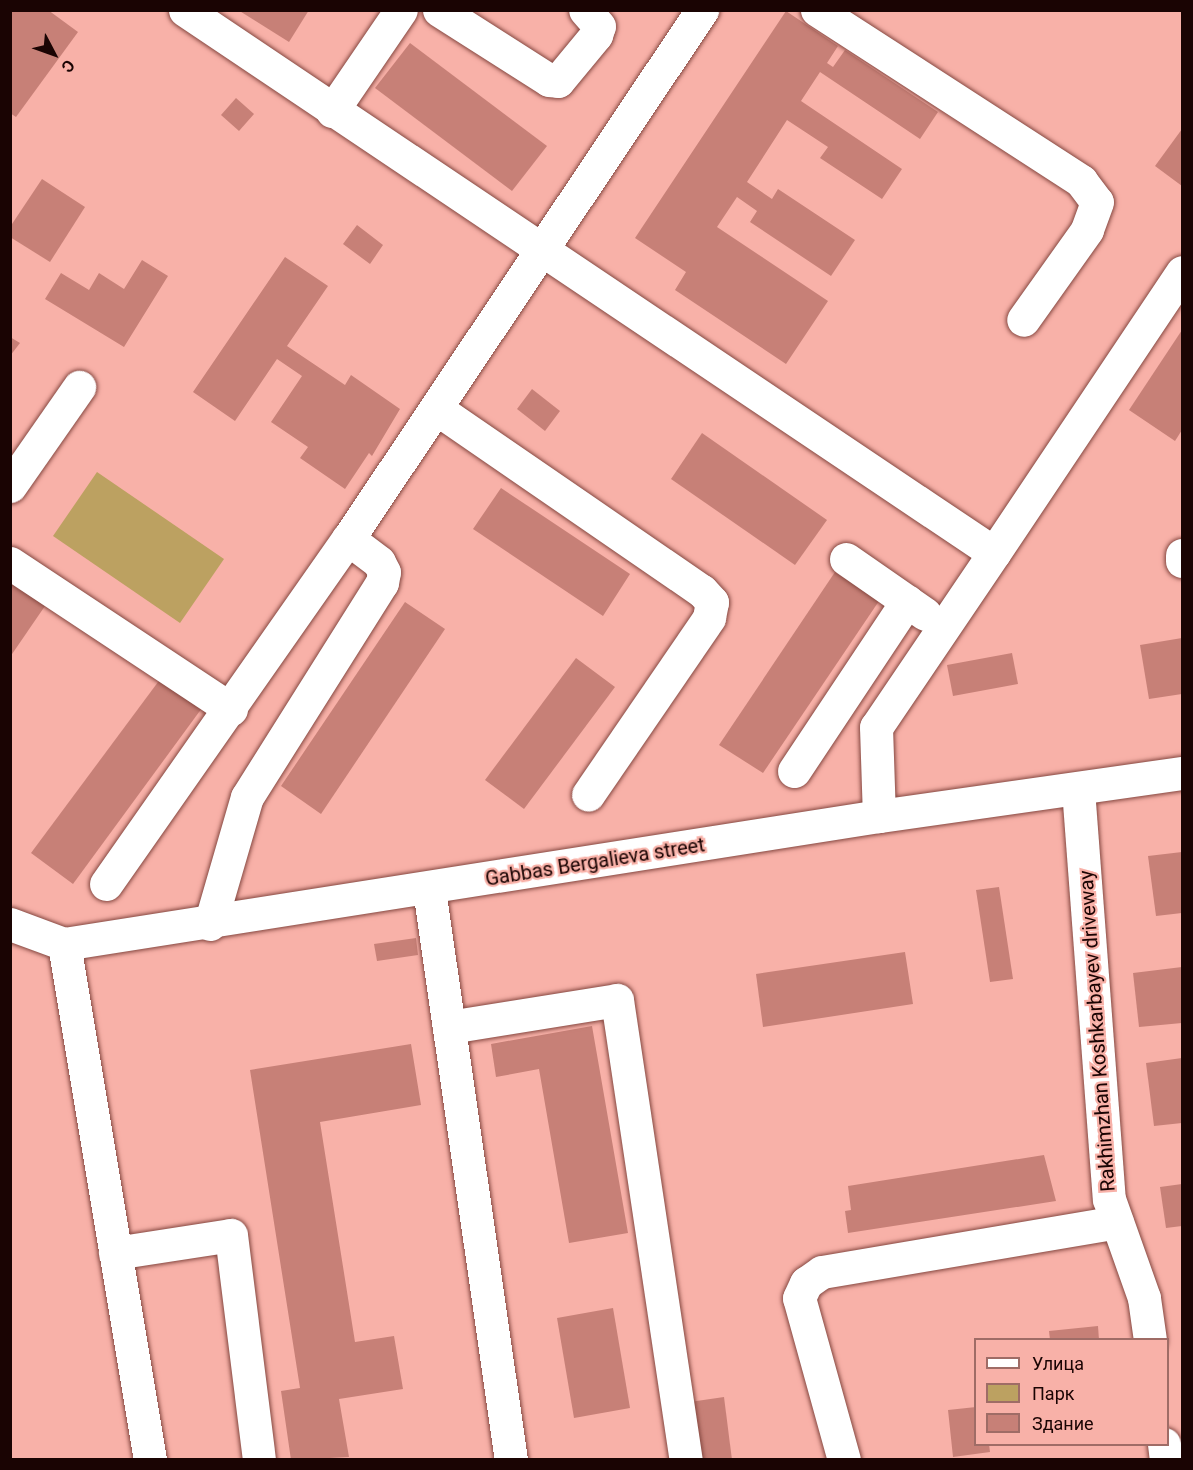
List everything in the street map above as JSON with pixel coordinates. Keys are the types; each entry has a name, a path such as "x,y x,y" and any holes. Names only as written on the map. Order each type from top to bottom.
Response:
{"street":[{"path":"185,10 542,253 994,553"},
{"path":"332,111 401,10"},
{"path":"439,10 549,80 558,81 596,35 599,26 585,10"},
{"path":"106,884 231,709 348,539 542,253 702,10"},
{"path":"817,10 1082,181 1097,202 1087,230 1023,320"},
{"path":"879,816 876,727 1182,272"},
{"path":"10,486 79,387"},
{"path":"436,409 702,591 712,602 709,618 588,795"},
{"path":"210,924 247,797 382,583 384,572 378,562 348,539"},
{"path":"1182,555 1182,561"},
{"path":"846,559 944,626"},
{"path":"10,563 231,709"},
{"path":"794,771 907,601"},
{"name":"Gabbas Bergalieva street","path":"10,924 64,944 210,924 879,816 1182,773"},
{"name":"Rakhimzhan Koshkarbayev driveway","path":"1078,789 1109,1199 1144,1298 1150,1338"},
{"path":"429,889 511,1460"},
{"path":"64,944 150,1460"},
{"path":"449,1027 617,1000 686,1460"},
{"path":"844,1460 799,1298 806,1283 822,1272 1117,1222"},
{"path":"115,1253 231,1235 259,1460"}],"green space":[{"path":"97,472 224,559 180,623 53,536"}],"building":[{"path":"10,10 48,10 78,32 16,117 10,113"},
{"path":"238,10 309,10 289,42"},
{"path":"786,11 838,46 827,63 833,67 845,50 938,112 920,139 820,72 801,101 902,169 882,199 820,158 828,147 787,120 747,182 772,199 778,189 855,240 831,276 750,222 757,211 737,197 717,227 828,301 786,364 675,290 686,272 635,238"},
{"path":"410,43 547,146 512,191 375,88"},
{"path":"236,98 254,114 239,131 221,115"},
{"path":"1182,129 1182,186 1155,166"},
{"path":"42,179 85,207 50,262 10,237 10,227"},
{"path":"357,225 383,245 370,264 343,244"},
{"path":"285,257 328,286 287,346 345,385 351,375 400,409 372,456 369,453 345,489 300,458 308,447 271,422 302,376 277,359 235,421 193,392"},
{"path":"142,260 168,276 124,347 45,299 61,273 89,290 99,273 124,289"},
{"path":"1182,330 1182,430 1175,441 1129,410"},
{"path":"10,337 20,343 10,356"},
{"path":"532,389 560,411 545,431 517,409"},
{"path":"702,433 827,520 795,565 671,479"},
{"path":"501,488 630,574 603,616 473,529"},
{"path":"835,572 879,601 763,773 719,745"},
{"path":"10,582 45,606 10,657"},
{"path":"405,602 445,629 321,814 281,786"},
{"path":"1182,638 1182,694 1149,699 1140,645"},
{"path":"1012,653 1018,684 953,696 947,665"},
{"path":"576,658 615,687 524,809 485,780"},
{"path":"161,678 202,708 73,884 31,853"},
{"path":"1182,852 1182,913 1156,916 1148,856"},
{"path":"999,887 1013,979 990,982 976,890"},
{"path":"416,938 418,955 377,961 374,944"},
{"path":"905,952 913,1004 763,1027 756,974"},
{"path":"1182,967 1182,1023 1139,1027 1133,973"},
{"path":"592,1026 628,1233 569,1243 539,1069 496,1077 491,1044"},
{"path":"411,1044 421,1105 320,1122 355,1342 394,1336 403,1389 339,1399 349,1457 291,1460 281,1391 300,1388 250,1070"},
{"path":"1182,1058 1182,1123 1154,1126 1146,1063"},
{"path":"1044,1155 1056,1201 848,1233 845,1211 851,1210 848,1186"},
{"path":"1182,1184 1182,1226 1166,1228 1160,1187"},
{"path":"613,1308 630,1408 574,1418 557,1318"},
{"path":"1098,1326 1099,1338 1050,1338 1049,1331"},
{"path":"724,1397 732,1460 700,1460 683,1403"},
{"path":"974,1407 974,1446 989,1446 990,1452 953,1457 948,1410"}]}
